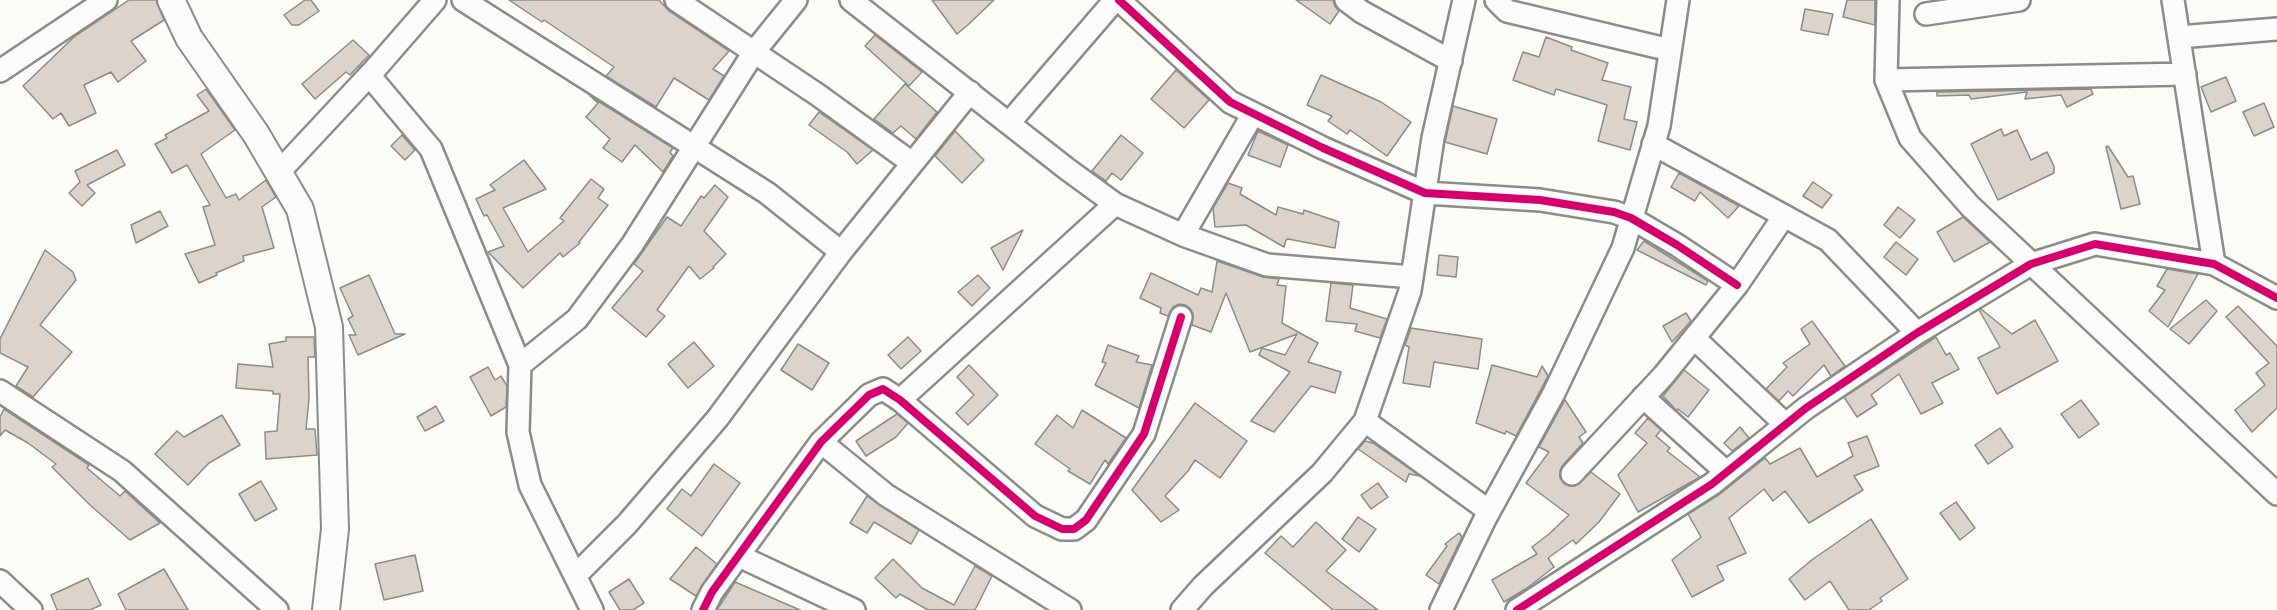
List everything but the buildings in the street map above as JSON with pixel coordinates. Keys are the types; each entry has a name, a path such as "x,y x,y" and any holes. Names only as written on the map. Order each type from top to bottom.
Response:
{"street":[{"path":"0,71 106,0"},
{"path":"171,0 189,38 256,134 300,209 329,327 335,529 326,610"},
{"path":"279,172 435,0"},
{"path":"463,0 767,193 841,252"},
{"path":"676,0 818,95 912,163"},
{"path":"520,365 576,319 632,245 754,52 796,0"},
{"path":"852,0 1115,204 1183,235 1266,264 1412,277"},
{"path":"1009,123 1117,0 1230,102 1323,148 1425,193 1540,200 1614,212 1632,218 1737,285"},
{"path":"1347,0 1362,12 1451,62"},
{"path":"1182,610 1203,586 1322,472 1365,422 1410,291 1433,138 1464,0"},
{"path":"1496,0 1507,11 1670,50"},
{"path":"1441,610 1489,511 1554,393 1623,248 1659,126 1678,0"},
{"path":"1888,0 1886,80 1910,138 1970,206 2277,494"},
{"path":"1926,14 2019,0"},
{"path":"2173,0 2214,264"},
{"path":"2179,37 2277,28"},
{"path":"1886,80 2185,74"},
{"path":"369,75 431,149 520,365 519,432 530,485 592,610"},
{"path":"575,576 627,524 717,419 841,252 969,92"},
{"path":"1183,235 1252,114"},
{"path":"1653,144 1828,240 1917,333"},
{"path":"900,400 1115,204"},
{"path":"1572,474 1694,338 1737,285 1784,216"},
{"path":"1517,610 1703,489 1785,424 1917,333 2031,264 2096,243 2214,264 2277,298"},
{"path":"703,610 712,592 821,442 869,395 883,389 900,400 1035,516 1062,529 1074,529 1086,520 1144,434 1181,317"},
{"path":"1694,338 1785,424"},
{"path":"0,391 122,471 277,610"},
{"path":"1643,397 1726,472"},
{"path":"1365,422 1489,511"},
{"path":"821,442 886,495 1070,610"},
{"path":"739,556 854,610"},
{"path":"0,581 31,610"}],"cycle path":[{"path":"1119,0 1230,102 1323,148 1425,193 1540,200 1614,212 1631,218 1677,245 1737,285"},
{"path":"1517,610 1712,484 1806,408 1917,333 2031,264 2095,244 2214,264 2277,298"},
{"path":"703,610 712,592 821,442 869,395 883,389 900,400 1035,516 1062,529 1074,529 1086,520 1144,434 1181,317"}]}
